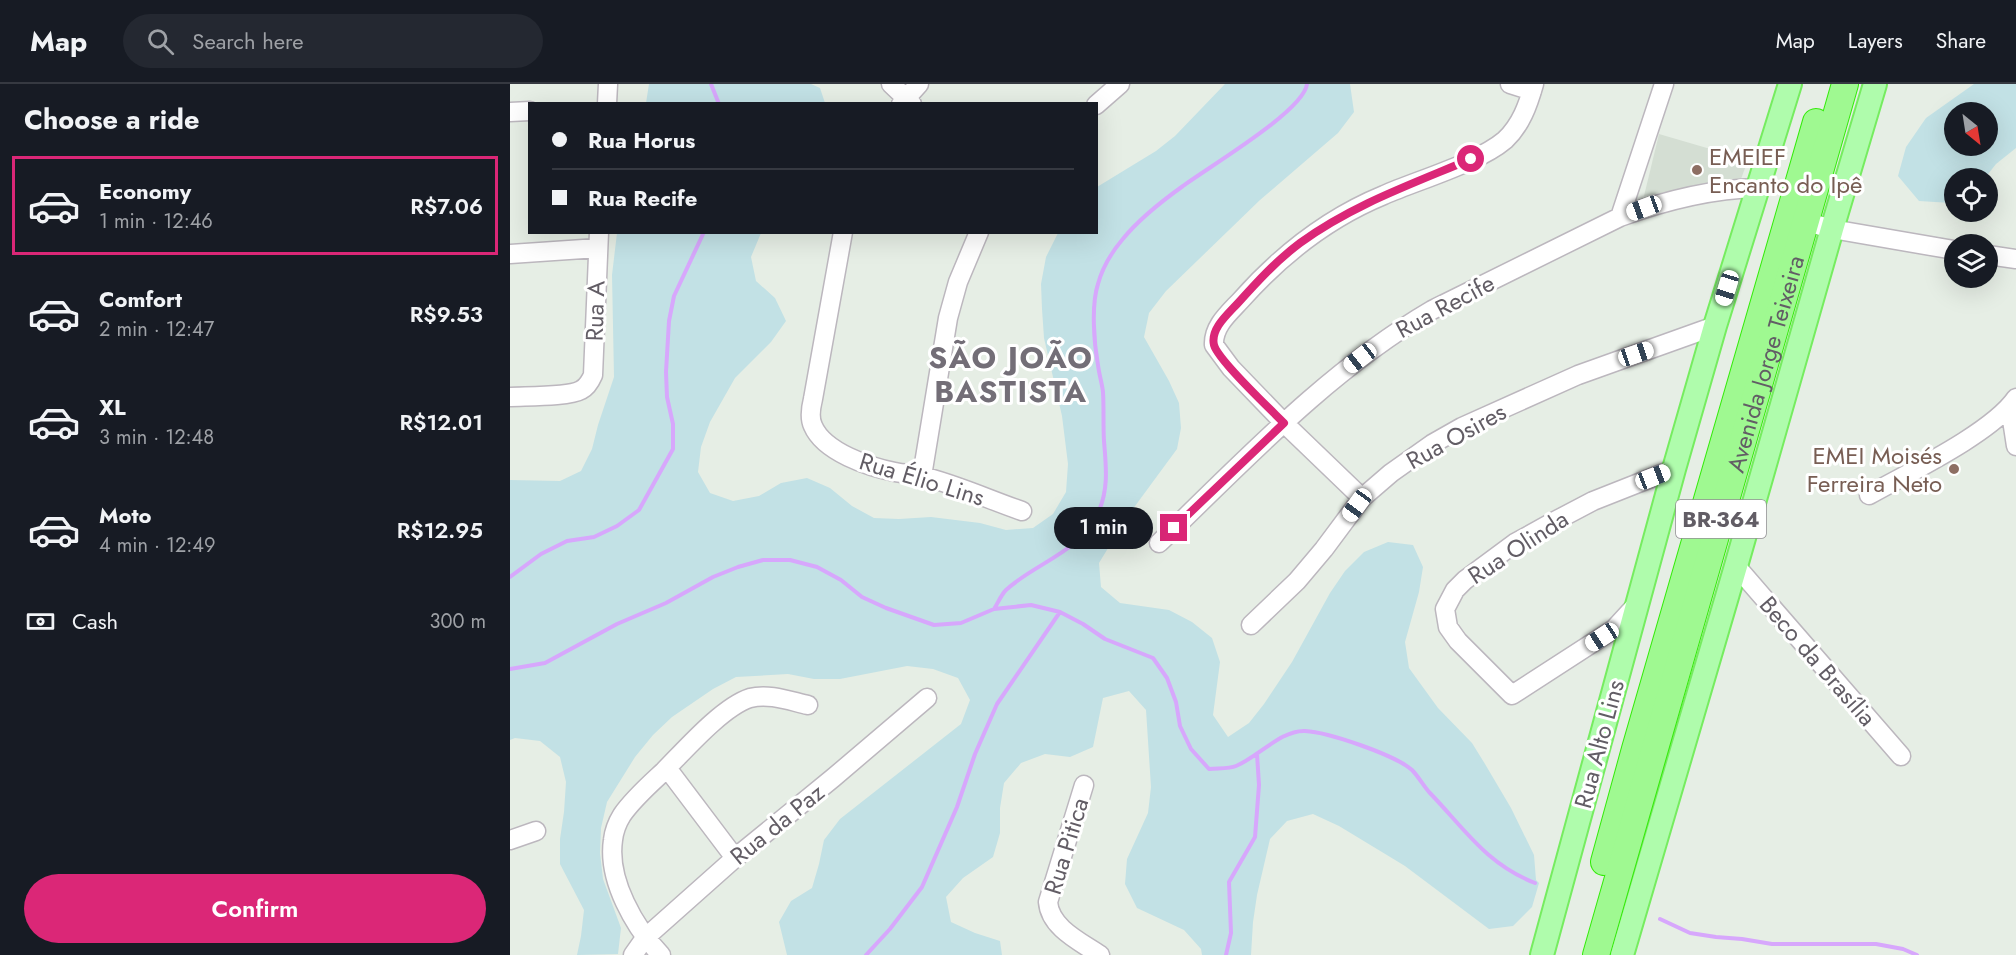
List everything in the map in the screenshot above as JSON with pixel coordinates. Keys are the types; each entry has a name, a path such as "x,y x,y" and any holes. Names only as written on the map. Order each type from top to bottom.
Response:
{"highway":[{"name":"Avenida Jorge Teixeira","path":"1578,955 1638,737 1827,84"},
{"name":"Avenida Jorge Teixeira","path":"1596,955 1845,84"}],"main road":[{"path":"1758,188 1790,84"},
{"path":"1622,955 1875,84"},
{"name":"Rua Alto Lins","path":"1542,955 1674,470 1715,326 1758,188"}],"street":[{"path":"607,102 608,84"},
{"path":"891,84 906,102 919,84"},
{"path":"1098,103 1120,84"},
{"path":"1362,498 1231,368 1216,350 1215,334 1222,321 1267,271 1299,244 1331,223 1382,195 1493,149 1512,133 1519,123 1533,87 1510,84"},
{"path":"1620,217 1664,84"},
{"path":"510,112 528,111"},
{"name":"Rua Recife","path":"1159,543 1284,423 1343,371 1405,326 1432,310 1620,217 1644,208 1714,191 1758,188"},
{"path":"1807,222 1832,229 1944,248"},
{"name":"Rua Élio Lins","path":"843,234 813,399 812,426 822,439 840,453 857,461 896,472 922,476 1022,511"},
{"path":"922,476 948,318 958,282 978,234"},
{"path":"510,254 598,240"},
{"name":"Rua A","path":"510,397 573,393 585,388 593,375 598,240"},
{"path":"1998,256 2016,259"},
{"name":"Rua Osires","path":"1251,625 1297,581 1362,498 1417,453 1462,427 1578,375 1715,326"},
{"path":"2013,403 2016,446"},
{"path":"1869,495 1961,442 2013,403"},
{"name":"Rua Olinda","path":"1637,604 1614,629 1512,695 1458,642 1448,627 1445,609 1455,590 1515,543 1593,501 1674,470"},
{"name":"Beco da Brasília","path":"1736,566 1901,756"},
{"path":"661,955 645,938 629,910 614,868 613,839 616,826 624,813 700,734 746,699 761,696 808,705"},
{"name":"Rua da Paz","path":"633,955 645,938 735,858 927,698"},
{"path":"667,768 735,858"},
{"name":"Rua Pitica","path":"1084,786 1048,902 1059,926 1094,953"},
{"path":"510,840 536,831"}],"shaded area":[{"path":"649,84 811,84 820,88 825,102 646,102"},
{"path":"1225,84 1350,84 1354,112 1338,133 1260,200 1166,291 1149,313 1144,337 1179,403 1181,428 1177,449 1127,517 1099,563 1101,587 1120,603 1169,610 1192,622 1212,638 1220,662 1213,715 1228,737 1249,723 1264,704 1292,662 1330,593 1345,571 1364,552 1388,542 1413,545 1423,567 1419,592 1405,642 1409,668 1438,708 1472,743 1511,808 1534,855 1536,880 1539,883 1532,907 1513,926 1489,929 1405,866 1339,826 1313,814 1287,821 1270,839 1257,895 1251,955 1202,955 1201,949 1184,930 1137,908 1125,884 1127,859 1148,813 1151,787 1146,710 1129,691 1103,698 1093,747 1070,757 1045,754 1021,763 1004,783 1000,808 1000,833 993,857 963,878 946,897 951,922 1000,941 1002,955 787,955 779,922 791,901 812,888 824,840 840,819 961,724 970,700 958,678 933,669 907,666 840,679 814,679 788,674 736,677 713,689 672,717 635,757 607,802 601,828 600,853 603,879 621,928 618,954 577,955 584,910 560,864 560,839 566,782 560,757 540,741 515,738 510,740 510,480 560,481 581,471 592,449 614,377 612,275 617,234 761,234 751,257 756,281 775,298 786,321 771,342 735,378 710,422 701,447 698,472 710,493 733,501 759,496 781,483 807,478 830,488 852,506 874,518 931,517 980,523 1006,530 1033,528 1053,514 1066,492 1068,464 1062,416 1044,338 1041,284 1046,257 1058,234 1098,234 1098,186 1156,151 1175,136"},
{"path":"1974,84 2016,84 2016,148 1993,168 1944,168 1944,203 1919,201 1898,176 1906,147 1926,118 1944,105 1944,156 1998,156 1998,102 1949,102"},
{"name":"EMEIEF Encanto do Ipê","path":"1659,134 1748,160 1741,179 1644,196"}],"waterway":[{"path":"711,84 718,102"},
{"path":"994,609 1006,590 1081,538 1098,513 1104,495 1106,477 1103,389 1095,346 1094,313 1098,284 1111,255 1128,233 1159,204 1290,109 1302,95 1307,84"},
{"path":"510,577 541,554 567,541 594,537 617,526 639,510 673,449 673,424 667,397 666,372 669,321 674,296 703,234"},
{"path":"510,669 545,663 617,624 666,603 713,577 763,560 790,560 817,567 841,580 862,597 934,625 961,623 994,609 1031,605 1060,612 1105,639 1153,658 1167,678 1176,702 1180,726 1191,749 1209,769 1236,766 1278,739 1296,732 1316,732 1361,745 1412,770 1477,844 1503,866 1535,883"},
{"path":"866,955 890,929 922,887 957,807 975,754 997,704 1060,612"},
{"path":"1226,955 1231,933 1229,882 1255,837 1259,785 1257,754"},
{"path":"1660,919 1690,933 1716,937 1772,944 1876,944 1903,949 1917,955"}],"place":[{"name":"EMEIEF Encanto do Ipê","path":"1697,170"},
{"name":"EMEI Moisés Ferreira Neto","path":"1954,469"}],"district":[{"name":"SÃO JOÃO BASTISTA","path":"1011,374"}],"route":[{"path":"1174,528 1284,423 1216,350 1215,334 1222,321 1267,271 1299,244 1331,223 1382,195 1471,159"}]}
